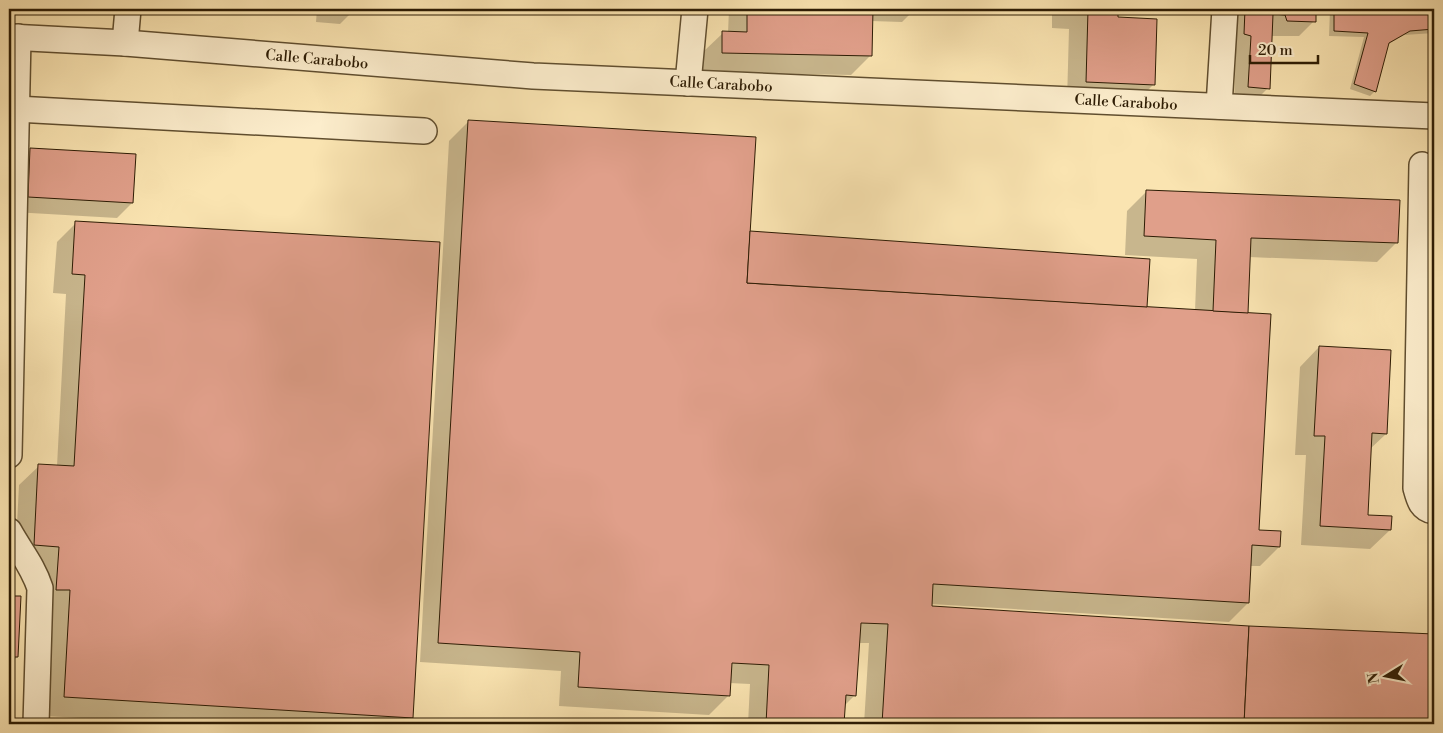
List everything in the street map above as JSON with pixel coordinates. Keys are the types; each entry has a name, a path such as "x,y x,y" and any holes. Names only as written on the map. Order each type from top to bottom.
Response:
{"street":[{"path":"125,43 128,9"},
{"path":"688,83 695,9"},
{"path":"1220,106 1225,9"},
{"path":"9,455 16,109 13,37"},
{"name":"Calle Carabobo","path":"13,37 125,43 533,76 1434,116"},
{"path":"16,109 424,131"},
{"path":"1422,165 1416,488 1420,503 1429,510 1434,511"},
{"path":"9,531 19,551 34,570 40,588 36,724"}],"building":[{"path":"747,9 873,9 872,56 722,53 722,31 747,32"},
{"path":"1071,9 1118,9 1118,17 1157,19 1155,85 1086,82 1088,10"},
{"path":"1245,9 1316,9 1316,22 1287,21 1285,15 1273,14 1270,89 1248,87 1251,36 1244,34"},
{"path":"1334,9 1434,9 1434,29 1410,31 1389,43 1376,92 1354,84 1368,33 1334,31"},
{"path":"468,120 756,137 747,283 1271,314 1259,530 1281,531 1280,547 1252,545 1249,603 933,584 932,606 1249,626 1244,724 882,724 888,624 861,623 856,696 846,695 844,724 766,724 769,665 732,663 730,696 578,687 580,652 438,643"},
{"path":"30,148 136,154 133,203 28,197"},
{"path":"1146,190 1400,200 1398,243 1251,238 1248,313 1213,311 1216,240 1144,236"},
{"path":"75,221 440,242 413,718 64,697 70,590 56,590 59,547 34,545 38,464 74,466 85,275 72,274"},
{"path":"750,231 1150,259 1147,307 747,283"},
{"path":"1319,346 1391,350 1387,434 1372,433 1368,515 1392,516 1391,530 1320,526 1325,436 1314,436"},
{"path":"9,596 21,596 18,657 9,657"},
{"path":"1249,626 1434,634 1434,724 1244,724"}]}
